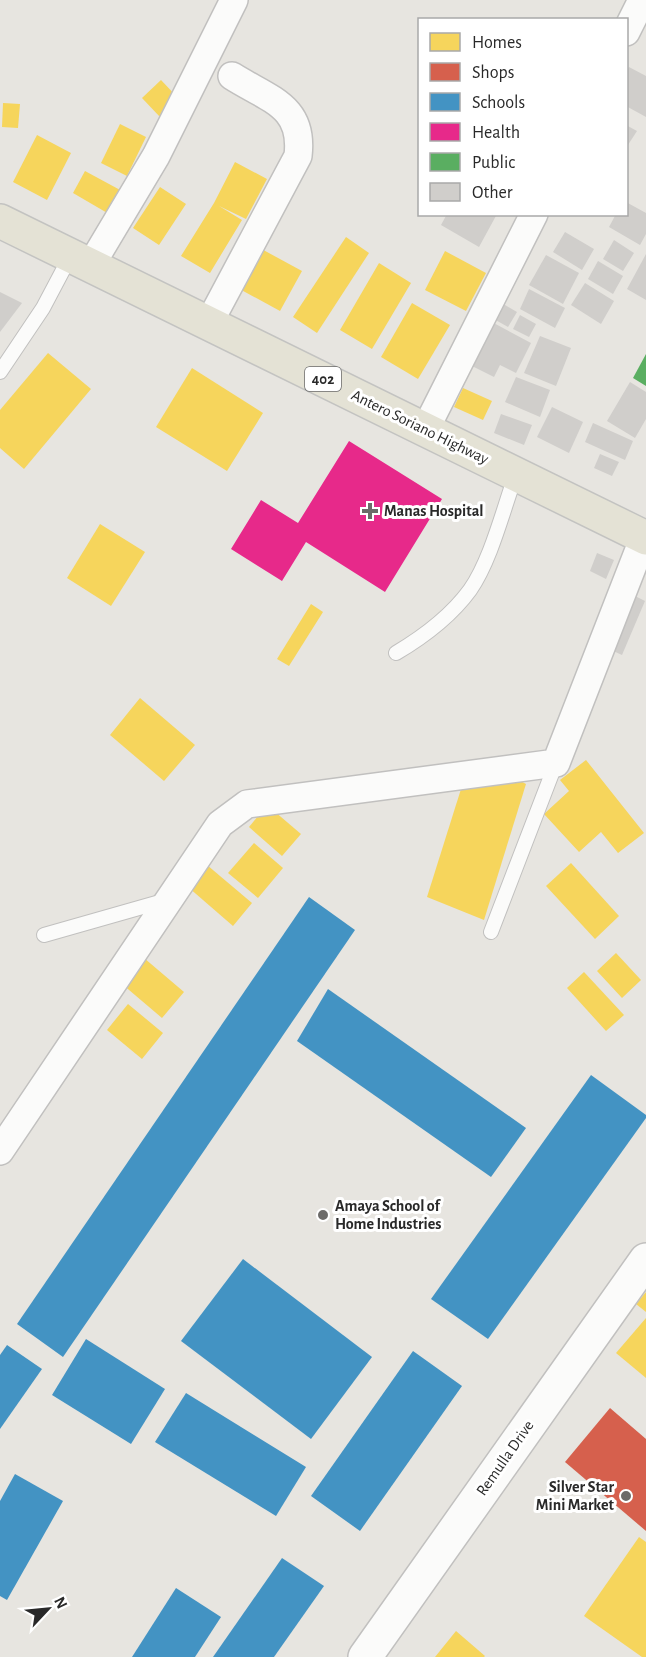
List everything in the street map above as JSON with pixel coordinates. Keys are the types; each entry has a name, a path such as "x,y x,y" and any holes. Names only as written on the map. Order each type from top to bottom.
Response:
{"main road":[{"name":"Antero Soriano Highway","path":"0,221 645,538"},
{"name":"Remulla Drive","path":"365,1657 646,1260"}],"street":[{"path":"81,260 156,156 234,0"},
{"path":"628,30 642,0"},
{"path":"209,323 298,156 301,136 291,113 232,76"},
{"path":"425,430 533,216"},
{"path":"0,1150 220,824 247,804 556,763 645,538"}],"lane":[{"path":"0,372 43,308 81,260"},
{"path":"396,653 426,635 470,590 483,563 516,474"},
{"path":"490,932 556,763"},
{"path":"44,935 172,898"}],"building: Homes":[{"path":"161,80 179,99 160,117 142,98"},
{"path":"3,103 20,104 18,128 2,127"},
{"path":"120,124 146,137 127,176 101,163"},
{"path":"37,135 71,153 47,200 13,182"},
{"path":"235,162 267,179 246,219 219,206 242,220 210,273 181,256 214,203"},
{"path":"85,171 122,191 109,214 73,193"},
{"path":"160,187 186,204 159,245 133,228"},
{"path":"346,237 369,253 317,333 293,317"},
{"path":"256,246 302,271 280,311 234,286"},
{"path":"445,251 486,273 466,311 425,290"},
{"path":"379,263 411,283 372,349 340,330"},
{"path":"412,303 450,325 418,379 381,357"},
{"path":"48,353 91,389 24,469 0,448 0,410"},
{"path":"192,368 263,413 227,471 156,427"},
{"path":"463,388 492,401 483,420 454,407"},
{"path":"100,524 145,552 111,606 67,578"},
{"path":"311,604 323,612 289,666 277,659"},
{"path":"140,698 195,745 164,781 110,735"},
{"path":"586,760 644,833 618,853 601,832 579,852 544,814 569,791 560,780"},
{"path":"513,777 526,784 484,920 427,897 461,789"},
{"path":"267,805 301,834 282,856 249,827"},
{"path":"254,843 283,868 258,898 228,873"},
{"path":"571,863 619,916 595,939 546,886"},
{"path":"207,865 252,903 233,926 188,887"},
{"path":"616,953 641,980 622,998 597,971"},
{"path":"144,958 184,992 162,1018 122,984"},
{"path":"584,972 624,1015 606,1031 567,988"},
{"path":"128,1004 163,1033 142,1059 107,1030"},
{"path":"646,1292 646,1312 636,1304"},
{"path":"646,1318 646,1378 616,1353"},
{"path":"639,1537 646,1542 646,1657 642,1657 584,1616"},
{"path":"456,1631 485,1656 435,1657"}],"building: Shops":[{"name":"Silver Star Mini Market","path":"610,1408 646,1439 646,1531 565,1462"}],"building: Schools":[{"path":"309,897 355,930 63,1357 17,1324"},
{"path":"328,989 526,1128 491,1177 297,1041"},
{"path":"591,1075 646,1115 646,1118 488,1339 431,1299"},
{"path":"243,1259 372,1357 311,1439 181,1341"},
{"path":"86,1339 165,1389 131,1444 52,1395"},
{"path":"7,1345 42,1369 0,1429 0,1355"},
{"path":"413,1351 462,1386 360,1531 311,1496"},
{"path":"186,1393 306,1467 276,1516 155,1442"},
{"path":"15,1474 63,1501 7,1600 0,1596 0,1501"},
{"path":"282,1558 324,1586 274,1657 213,1657"},
{"path":"176,1588 221,1617 195,1657 132,1657"}],"building: Health":[{"name":"Manas Hospital","path":"349,441 442,499 385,592 306,542 282,581 231,549 261,500 298,523"}],"building: Public":[{"path":"646,354 646,386 633,378"}],"building: Other":[{"path":"629,67 646,76 646,117 628,107"},
{"path":"628,126 637,131 628,145"},
{"path":"628,203 646,213 646,234 640,245 609,227 615,216 628,216"},
{"path":"446,216 496,216 479,247 441,225"},
{"path":"565,232 594,249 582,270 553,252"},
{"path":"614,240 634,253 623,271 603,259"},
{"path":"646,254 646,300 627,289"},
{"path":"546,255 579,273 563,304 529,285"},
{"path":"598,261 623,276 613,294 588,279"},
{"path":"585,283 614,301 601,324 571,305"},
{"path":"529,289 565,308 555,328 520,309"},
{"path":"0,292 22,303 0,332"},
{"path":"500,302 517,312 508,327 492,318"},
{"path":"520,315 536,324 529,337 513,329"},
{"path":"490,321 531,343 516,373 500,365 494,377 468,364"},
{"path":"540,336 571,348 556,386 524,373"},
{"path":"516,377 550,390 540,417 505,402"},
{"path":"630,382 646,392 646,419 635,438 607,421"},
{"path":"552,407 583,422 569,453 537,437"},
{"path":"501,414 532,425 524,445 494,433"},
{"path":"593,423 633,441 625,460 585,442"},
{"path":"600,454 619,462 612,476 594,468"},
{"path":"597,553 614,560 606,579 590,571"},
{"path":"635,596 645,601 622,655 611,650"}],"place":[{"name":"Manas Hospital","path":"370,511"},
{"name":"Amaya School of Home Industries","path":"323,1215"},
{"name":"Silver Star Mini Market","path":"626,1496"}]}
